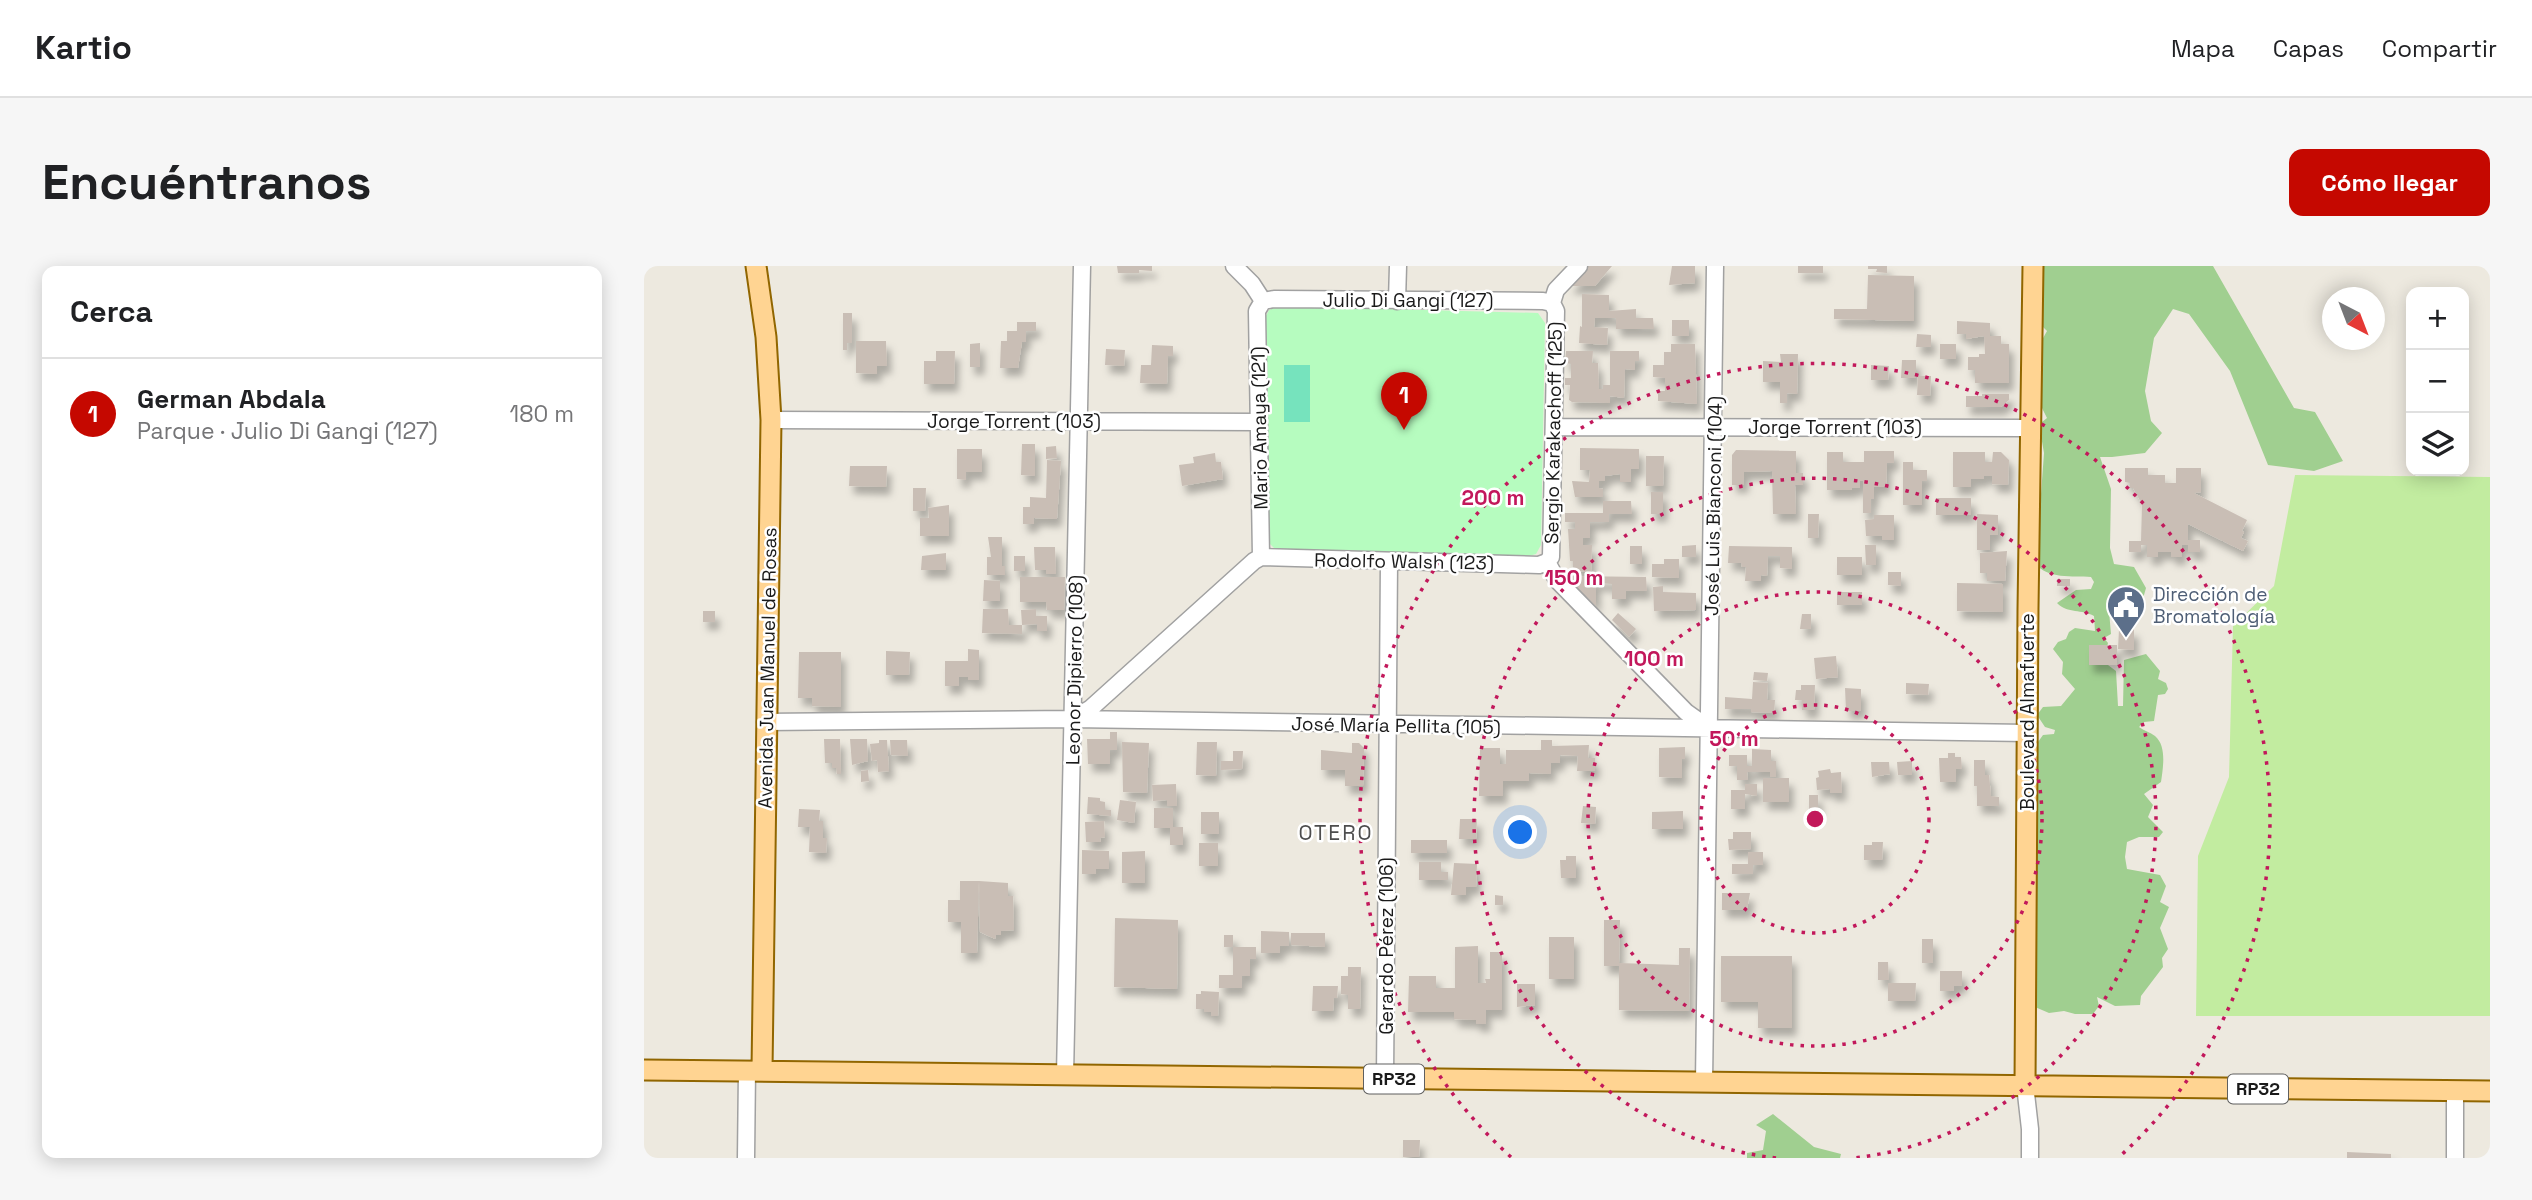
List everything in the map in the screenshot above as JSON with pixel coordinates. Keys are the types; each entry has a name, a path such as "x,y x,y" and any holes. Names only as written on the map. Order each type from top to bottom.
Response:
{"main road":[{"name":"Avenida Juan Manuel de Rosas","path":"754,1070 771,420 766,337 756,266"},
{"name":"Boulevard Almafuerte","path":"2025,1086 2033,266"},
{"name":"RP32","path":"644,1070 2490,1091"}],"street":[{"name":"Leonor Dipierro (108)","path":"1065,1074 1082,266"},
{"path":"1234,266 1252,284 1263,301"},
{"path":"1397,301 1398,266"},
{"path":"1552,303 1556,290 1579,266"},
{"name":"José Luis Bianconi (104)","path":"1704,1082 1715,266"},
{"name":"Julio Di Gangi (127)","path":"1263,301 1552,303"},
{"name":"Mario Amaya (121)","path":"1261,557 1257,311 1263,301"},
{"name":"Sergio Karakachoff (125)","path":"1547,562 1551,557 1555,427 1556,311 1552,303"},
{"name":"Jorge Torrent (103)","path":"771,420 1258,422"},
{"name":"Jorge Torrent (103)","path":"1555,427 2031,428"},
{"path":"1073,719 1091,708 1261,557"},
{"name":"Rodolfo Walsh (123)","path":"1261,557 1539,565 1547,562"},
{"name":"Gerardo Pérez (106)","path":"1385,1079 1389,561"},
{"path":"1547,562 1557,580 1594,618 1686,712 1710,729"},
{"name":"José María Pellita (105)","path":"765,722 1073,719 1388,726 2027,733"},
{"name":"Avenida Juan Manuel de Rosas","path":"746,1158 754,1070"},
{"name":"Boulevard Almafuerte","path":"2025,1086 2030,1158"},
{"path":"2455,1091 2455,1158"}],"green space":[{"path":"2041,266 2213,266 2294,408 2315,412 2343,461 2314,471 2268,465 2230,371 2189,314 2173,309 2154,338 2145,391 2151,421 2162,433 2145,453 2100,457 2111,489 2110,548 2114,564 2134,567 2146,588 2142,602 2119,605 2109,611 2111,634 2104,638 2108,643 2105,654 2108,665 2116,671 2118,706 2123,706 2124,660 2146,654 2160,671 2158,679 2166,683 2168,689 2165,694 2158,695 2154,721 2144,722 2139,727 2159,740 2163,751 2161,782 2144,794 2153,805 2148,817 2163,832 2159,837 2139,837 2127,842 2125,857 2127,869 2160,875 2166,886 2160,902 2169,907 2160,928 2168,949 2162,958 2163,967 2141,996 2140,1005 2115,1006 2097,997 2099,1006 2093,1014 2064,1011 2049,1013 2035,1007 2033,997 2037,989 2032,969 2038,742 2043,735 2054,734 2055,730 2045,727 2037,715 2043,707 2061,706 2075,689 2062,674 2063,662 2053,649 2075,628 2095,631 2094,616 2066,609 2057,603 2076,590 2091,589 2094,582 2091,577 2053,574 2046,572 2036,563 2044,453 2040,430 2042,422 2047,418 2042,408 2042,340 2047,331 2043,327"},
{"path":"1279,306 1538,313 1545,323 1541,545 1536,554 1525,557 1277,551 1268,542 1265,318 1269,310"},
{"path":"1284,365 1310,365 1310,422 1284,422"},
{"path":"2295,475 2490,477 2490,1016 2196,1016 2198,856 2229,777 2233,626 2274,586"},
{"path":"1773,1114 1814,1147 1841,1154 1840,1158 1747,1158 1747,1153 1763,1150 1766,1131 1756,1125"}],"building":[{"path":"1117,266 1152,266 1152,271 1118,273"},
{"path":"1584,266 1612,266 1595,286 1568,286"},
{"path":"1672,266 1695,266 1695,283 1669,285"},
{"path":"1798,266 1823,266 1823,273 1798,273"},
{"path":"1868,266 1887,266 1887,273 1876,272 1877,269 1868,269"},
{"path":"1868,275 1914,276 1914,321 1834,319 1834,309 1867,309"},
{"path":"1582,294 1609,295 1609,311 1636,309 1636,318 1653,318 1654,329 1616,329 1616,318 1595,318 1594,327 1608,328 1607,345 1579,343"},
{"path":"843,313 852,313 852,343 847,343 847,350 843,350"},
{"path":"1672,320 1689,320 1689,336 1672,336"},
{"path":"1957,321 1990,323 1990,336 2001,336 2001,344 2009,344 2009,383 1975,383 1975,370 1968,370 1968,357 1985,354 1984,336 1966,339 1966,334 1957,334"},
{"path":"1017,322 1036,322 1036,331 1026,331 1026,342 1022,342 1018,368 1000,368 1001,341 1007,341 1007,331 1017,331"},
{"path":"1917,334 1931,335 1931,347 1916,347"},
{"path":"856,341 886,341 887,366 877,366 877,374 856,373"},
{"path":"980,343 980,367 970,367 970,344"},
{"path":"1671,344 1695,344 1697,404 1658,401 1658,391 1665,391 1665,378 1653,377 1653,365 1664,365 1664,352 1671,352"},
{"path":"1940,344 1956,344 1956,359 1940,359"},
{"path":"1152,345 1173,346 1173,356 1168,356 1167,384 1140,383 1141,365 1151,365"},
{"path":"1106,349 1125,350 1124,366 1105,365"},
{"path":"936,351 955,351 954,384 924,384 924,361 936,361"},
{"path":"1566,351 1593,351 1592,363 1598,363 1599,389 1603,389 1603,385 1610,385 1610,351 1639,351 1635,370 1625,369 1624,398 1610,396 1610,403 1569,400 1570,385 1565,385 1565,378 1571,378 1571,364 1565,363"},
{"path":"1780,354 1798,354 1797,394 1787,393 1787,403 1780,403 1780,382 1763,382 1763,361 1781,362"},
{"path":"1902,360 1916,360 1916,378 1901,378"},
{"path":"1871,365 1889,366 1888,380 1871,380"},
{"path":"1918,376 1931,376 1930,396 1917,395"},
{"path":"2009,394 2009,400 2001,407 1966,407 1966,396"},
{"path":"1022,444 1035,444 1035,476 1021,475"},
{"path":"1056,446 1057,458 1046,459 1046,447"},
{"path":"1580,448 1639,449 1639,469 1631,469 1631,482 1620,482 1620,474 1605,476 1605,481 1599,481 1603,497 1575,497 1572,481 1589,482 1590,470 1580,470"},
{"path":"957,449 982,449 982,472 966,472 966,480 957,479"},
{"path":"1736,450 1796,451 1796,473 1803,473 1803,485 1795,485 1796,514 1773,514 1772,471 1744,472 1744,485 1732,485 1732,455"},
{"path":"1864,451 1894,451 1894,463 1887,463 1886,487 1874,487 1871,513 1863,513 1863,481 1860,481 1860,488 1852,490 1827,490 1827,452 1843,452 1843,462 1864,462"},
{"path":"1953,452 1985,452 1985,462 1992,462 1993,452 2001,452 2009,460 2008,485 1992,484 1992,476 1984,476 1984,479 1971,479 1971,487 1953,487"},
{"path":"1215,453 1216,462 1221,462 1223,479 1182,486 1179,465 1194,463 1193,457"},
{"path":"1646,456 1664,456 1663,486 1646,486"},
{"path":"1047,460 1061,461 1057,519 1034,518 1034,524 1023,524 1023,507 1030,507 1030,497 1046,498"},
{"path":"1903,462 1913,462 1913,470 1927,470 1927,481 1922,481 1922,505 1903,505"},
{"path":"850,466 887,466 886,487 849,486"},
{"path":"2125,468 2148,468 2148,475 2165,475 2165,483 2176,483 2176,468 2201,468 2201,492 2194,493 2247,520 2241,538 2248,541 2243,551 2188,524 2188,540 2200,540 2200,552 2188,552 2188,545 2182,545 2182,557 2171,557 2171,552 2158,552 2158,557 2147,557 2147,545 2141,545 2141,552 2129,552 2129,541 2141,541 2142,504 2133,488 2130,488 2130,483 2125,482"},
{"path":"913,488 926,488 925,511 913,511"},
{"path":"1651,492 1663,492 1663,514 1651,514"},
{"path":"1936,498 1971,498 1971,515 1936,515"},
{"path":"1603,501 1631,501 1632,514 1609,514 1609,522 1590,522 1590,538 1583,538 1583,545 1592,545 1591,572 1573,571 1568,529 1575,529 1575,522 1565,522 1565,513 1603,513"},
{"path":"949,505 949,536 920,536 920,518 929,518 928,508"},
{"path":"1808,514 1819,514 1818,538 1808,538"},
{"path":"1977,514 1998,515 1998,535 1990,535 1990,550 1977,550"},
{"path":"1874,515 1894,515 1894,540 1882,540 1882,536 1866,536 1865,520 1874,519"},
{"path":"988,537 1002,537 1002,566 1005,566 1005,575 987,575 987,557 991,557"},
{"path":"1696,545 1696,557 1682,557 1682,546"},
{"path":"1865,545 1876,545 1876,565 1866,565"},
{"path":"1630,546 1642,546 1642,564 1630,564"},
{"path":"1729,546 1792,547 1792,569 1780,568 1780,556 1768,556 1767,576 1761,575 1761,581 1745,581 1746,567 1742,567 1741,563 1728,563"},
{"path":"1034,547 1055,547 1056,574 1035,570"},
{"path":"2007,551 2005,581 1987,581 1987,573 1980,573 1980,553"},
{"path":"946,553 946,570 921,570 922,556"},
{"path":"1014,556 1025,556 1025,571 1014,571"},
{"path":"1837,557 1862,557 1862,575 1837,575"},
{"path":"1664,559 1679,559 1679,578 1652,577 1652,564 1664,564"},
{"path":"1888,572 1901,572 1901,586 1888,585"},
{"path":"1570,576 1646,577 1647,591 1626,591 1626,599 1612,599 1612,584 1596,583 1596,606 1570,581"},
{"path":"1020,577 1065,577 1064,610 1047,610 1046,602 1020,602"},
{"path":"2057,579 2070,579 2070,586 2057,586"},
{"path":"984,580 1000,581 1000,601 983,601"},
{"path":"1957,583 2003,584 2003,612 1957,611"},
{"path":"1663,586 1663,592 1696,593 1696,610 1654,611 1653,587"},
{"path":"1837,592 1862,592 1862,605 1837,605"},
{"path":"983,609 1008,609 1009,625 1022,625 1022,634 982,633"},
{"path":"1036,609 1036,616 1047,616 1047,631 1037,631 1037,624 1022,625 1021,610"},
{"path":"703,611 715,611 715,622 703,622"},
{"path":"1618,613 1636,629 1629,637 1612,620"},
{"path":"1802,614 1811,614 1811,629 1800,629"},
{"name":"Dirección de Bromatología","path":"2119,629 2134,629 2134,650 2118,649"},
{"path":"2089,645 2117,645 2117,665 2089,665"},
{"path":"968,649 979,650 979,680 959,677 959,686 945,686 945,661 968,661"},
{"path":"886,651 910,652 909,675 886,675"},
{"path":"799,652 841,652 841,707 812,706 812,698 798,698"},
{"path":"1836,656 1838,677 1816,679 1814,658"},
{"path":"1754,672 1768,673 1767,681 1753,680"},
{"path":"1753,682 1768,683 1767,700 1775,700 1774,713 1751,712 1751,709 1725,709 1725,697 1752,699"},
{"path":"1906,683 1929,684 1928,695 1906,694"},
{"path":"1801,685 1815,685 1814,710 1802,710 1802,700 1795,700 1796,690 1801,690"},
{"path":"1845,688 1861,689 1861,711 1846,711"},
{"path":"1110,732 1117,732 1117,750 1110,750 1110,764 1088,764 1087,739 1110,739"},
{"path":"824,739 840,739 841,774 837,774 836,768 832,768 832,763 825,763"},
{"path":"850,739 867,739 868,761 852,765"},
{"path":"879,740 887,740 889,771 878,772 877,760 872,761 870,744 879,743"},
{"path":"890,740 907,740 908,756 891,755"},
{"path":"1541,740 1552,740 1552,746 1589,745 1588,758 1595,758 1595,771 1577,771 1578,756 1560,755 1560,763 1551,763 1551,774 1529,773 1529,781 1503,781 1503,796 1479,796 1480,748 1500,748 1500,764 1506,764 1506,750 1541,750"},
{"path":"1122,742 1149,743 1147,793 1123,792"},
{"path":"1197,742 1217,742 1216,776 1196,775"},
{"path":"1352,743 1359,743 1364,748 1363,786 1345,786 1345,770 1321,770 1321,750 1352,753"},
{"path":"1685,747 1682,778 1659,777 1659,748"},
{"path":"1752,749 1771,750 1771,761 1776,761 1776,777 1770,777 1770,772 1747,772 1748,780 1737,780 1737,766 1729,766 1729,755 1747,755 1747,766 1752,766"},
{"path":"1233,751 1243,751 1242,769 1221,770 1221,761 1233,761"},
{"path":"1948,753 1961,757 1962,769 1956,769 1956,782 1940,782 1939,758 1948,758"},
{"path":"1974,760 1985,760 1985,775 1989,775 1991,796 1999,797 1999,806 1977,806"},
{"path":"1912,761 1912,775 1898,775 1897,762"},
{"path":"1871,762 1889,762 1890,774 1872,777"},
{"path":"1830,769 1831,773 1841,772 1842,793 1830,793 1830,789 1817,790 1818,771"},
{"path":"868,770 869,781 861,782 861,771"},
{"path":"1763,778 1789,778 1789,802 1763,802"},
{"path":"1176,784 1177,806 1167,806 1167,800 1153,801 1152,785"},
{"path":"1745,784 1757,784 1757,796 1745,794 1745,809 1731,809 1731,790 1745,790"},
{"path":"1809,795 1818,795 1818,809 1809,809"},
{"path":"1088,797 1100,798 1100,801 1105,802 1105,810 1111,810 1111,816 1087,814"},
{"path":"1120,800 1136,802 1134,823 1117,820"},
{"path":"1583,806 1596,807 1595,824 1581,823"},
{"path":"1154,808 1173,808 1173,827 1183,827 1183,845 1170,845 1170,828 1154,828"},
{"path":"799,809 820,810 819,821 823,821 823,838 827,838 826,853 809,852 810,827 798,827"},
{"path":"1683,811 1683,829 1652,829 1652,812"},
{"path":"1201,812 1219,812 1219,834 1201,834"},
{"path":"1460,819 1477,819 1476,839 1459,839"},
{"path":"1104,821 1105,837 1100,838 1101,842 1086,842 1085,822"},
{"path":"1733,832 1751,832 1751,849 1729,850 1728,839 1733,839"},
{"path":"1411,840 1447,840 1447,853 1411,853"},
{"path":"1872,842 1883,842 1882,860 1864,860 1864,845 1872,845"},
{"path":"1199,843 1218,843 1218,866 1199,866"},
{"path":"1082,850 1109,851 1109,869 1096,869 1096,874 1082,874"},
{"path":"1145,851 1145,883 1122,883 1122,852"},
{"path":"1748,852 1763,852 1763,865 1753,865 1753,874 1732,874 1732,864 1748,864"},
{"path":"1566,856 1576,856 1576,878 1561,878 1560,860 1566,860"},
{"path":"1419,862 1441,862 1441,872 1448,872 1448,880 1419,880"},
{"path":"1454,863 1477,864 1476,887 1466,887 1466,895 1451,895"},
{"path":"960,881 979,881 977,953 961,953 961,922 948,922 948,900 960,900"},
{"path":"979,881 1008,883 1008,896 1013,896 1014,930 1001,931 1001,935 996,935 995,939 980,932"},
{"path":"1722,893 1750,893 1747,910 1722,910"},
{"path":"1495,895 1503,896 1503,905 1495,905"},
{"path":"1115,918 1178,920 1177,989 1114,987"},
{"path":"1604,920 1620,920 1619,963 1679,965 1679,948 1690,948 1689,1011 1619,1010 1619,966 1604,966"},
{"path":"1261,931 1289,932 1289,946 1280,946 1280,953 1261,953"},
{"path":"1291,933 1325,933 1325,947 1291,945"},
{"path":"1224,935 1233,935 1233,947 1224,947"},
{"path":"1549,937 1574,937 1574,979 1549,979"},
{"path":"1922,939 1933,939 1933,963 1922,963"},
{"path":"1478,946 1478,983 1486,983 1485,979 1490,979 1490,952 1502,952 1502,1010 1486,1010 1486,1024 1476,1024 1476,1020 1454,1019 1454,1012 1408,1012 1409,976 1436,976 1436,988 1455,988 1455,947"},
{"path":"1233,947 1256,947 1256,959 1250,959 1250,976 1242,976 1242,988 1219,988 1219,975 1233,975"},
{"path":"1721,956 1792,956 1792,1028 1758,1028 1758,1002 1721,1002"},
{"path":"1878,962 1888,962 1889,980 1878,980"},
{"path":"1348,967 1361,967 1360,1009 1348,1009 1348,995 1341,994 1341,976 1348,976"},
{"path":"1940,971 1962,971 1962,986 1954,986 1954,991 1940,991"},
{"path":"1888,983 1916,983 1915,1001 1888,1001"},
{"path":"1517,984 1535,984 1535,1005 1517,1007"},
{"path":"1313,986 1338,986 1333,1011 1312,1011"},
{"path":"1201,991 1219,992 1218,1016 1211,1016 1211,1012 1204,1012 1204,1009 1196,1009 1196,994 1201,994"},
{"path":"1403,1140 1420,1140 1419,1157 1403,1157"},
{"path":"2347,1152 2391,1154 2391,1158 2347,1158"}],"place":[{"name":"German Abdala","path":"1404,430"},
{"name":"Dirección de Bromatología","path":"2126,639"}],"district":[{"name":"OTERO","path":"1336,833"}]}
